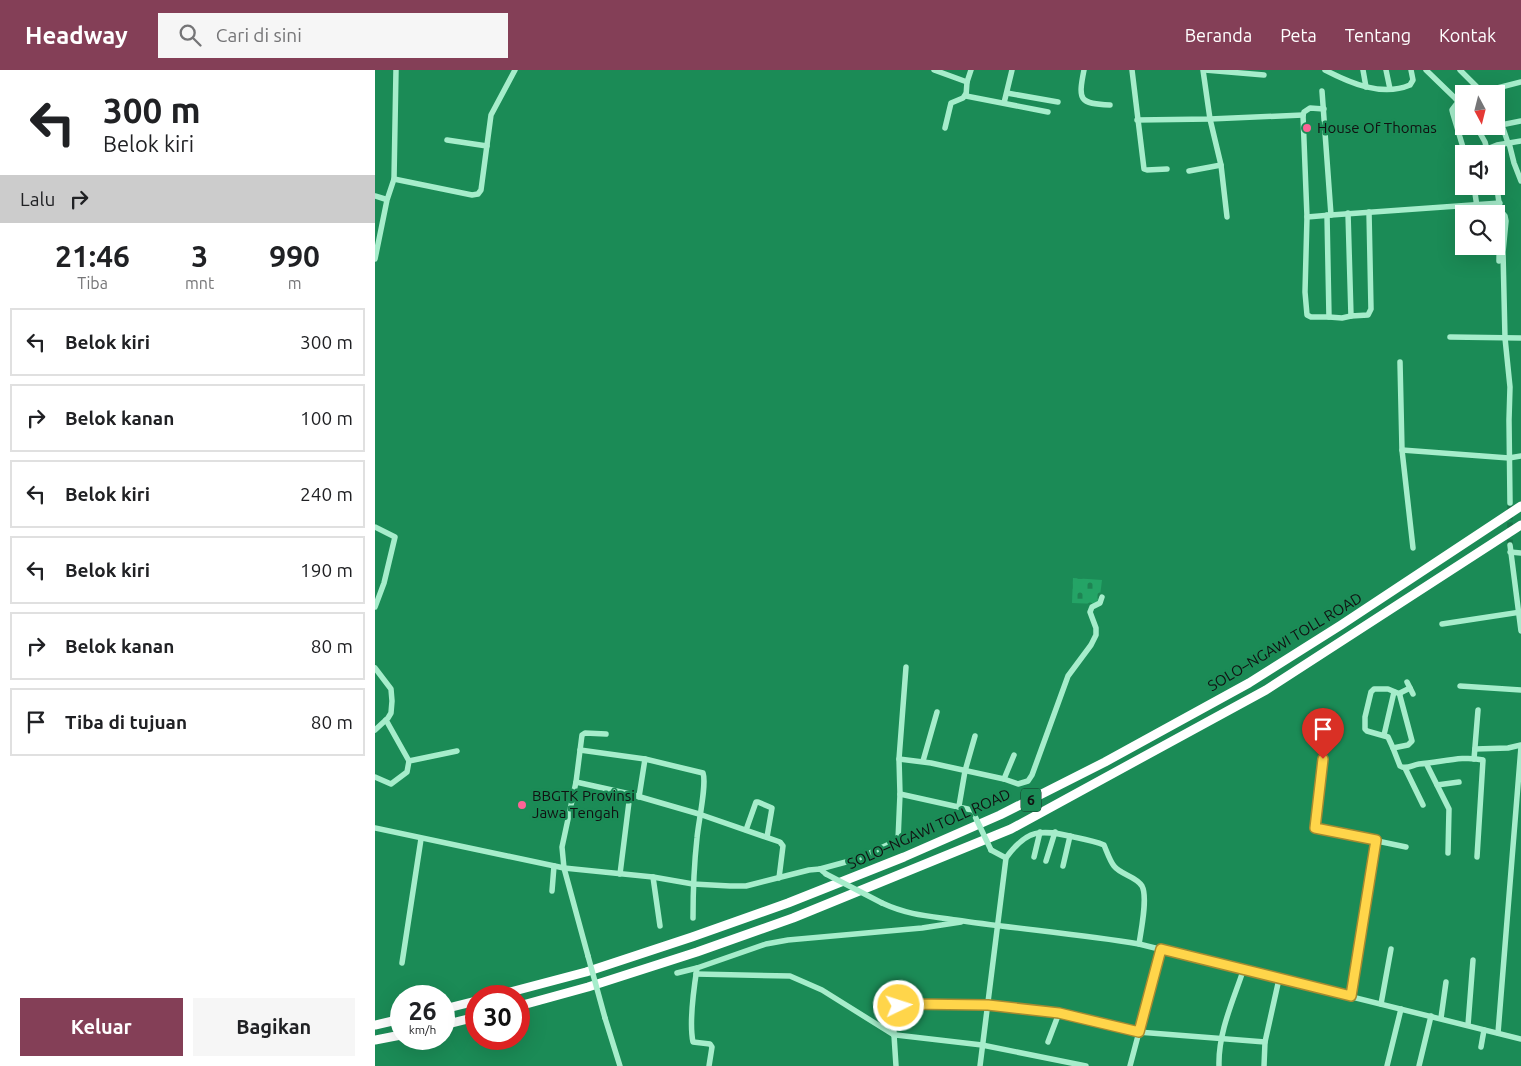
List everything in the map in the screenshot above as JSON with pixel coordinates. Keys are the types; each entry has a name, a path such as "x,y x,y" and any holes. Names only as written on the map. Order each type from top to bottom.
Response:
{"highway":[{"name":"SOLO–NGAWI TOLL ROAD","path":"530,987 586,972 692,938 788,903 904,857 1000,815 1105,762 1249,683 1357,615 1521,506"},
{"name":"SOLO–NGAWI TOLL ROAD","path":"530,1003 607,981 697,952 793,918 1011,829 1267,690 1521,525"},
{"path":"375,1025 390,1022"},
{"path":"375,1040 390,1037"}],"street":[{"path":"375,258 387,200 394,179 395,70"},
{"path":"394,179 475,195 481,190 491,115 515,70"},
{"path":"934,70 967,82"},
{"path":"945,128 951,103 963,98 965,95 971,70"},
{"path":"1004,103 1012,70"},
{"path":"1084,70 1080,90 1083,98 1092,104 1110,105"},
{"path":"1132,70 1144,169 1167,169"},
{"path":"1227,217 1221,164 1210,119 1204,70 1264,75"},
{"path":"1325,70 1366,87 1377,89 1390,89 1410,85 1413,80 1411,70"},
{"path":"1343,70 1345,79"},
{"path":"1363,70 1366,87"},
{"path":"1386,70 1390,89"},
{"path":"1427,70 1455,98"},
{"path":"1460,70 1475,85"},
{"path":"1505,86 1521,82"},
{"path":"1321,91 1324,108 1329,215 1329,317"},
{"path":"1007,93 1057,102"},
{"path":"965,95 1048,112"},
{"path":"1455,104 1452,110 1455,121"},
{"path":"1324,108 1310,108 1303,115 1307,217 1307,315 1311,317 1342,318 1368,315 1371,312 1369,212"},
{"path":"1137,120 1303,115"},
{"path":"1505,124 1521,121"},
{"path":"1503,135 1509,143 1521,181"},
{"path":"447,140 487,146"},
{"path":"1504,145 1521,141"},
{"path":"1514,163 1521,161"},
{"path":"1189,171 1221,164"},
{"path":"1475,195 1477,205 1500,203 1499,195"},
{"path":"375,196 385,199"},
{"path":"1307,217 1455,206"},
{"path":"1349,213 1351,316"},
{"path":"1505,218 1505,231"},
{"path":"1499,255 1499,260"},
{"path":"1503,255 1505,338 1510,387 1510,503"},
{"path":"1450,337 1521,338"},
{"path":"1400,362 1402,450 1413,548"},
{"path":"1402,450 1509,458 1521,456"},
{"path":"375,527 395,537 384,583 375,607"},
{"path":"1510,544 1521,631"},
{"path":"1511,552 1521,553"},
{"path":"899,759 923,761 1005,779 1018,784 1025,783 1030,779 1068,676 1091,645 1096,635 1097,628 1090,612 1092,607 1100,603 1101,597"},
{"path":"1442,624 1520,612"},
{"path":"375,828 564,868 653,877 693,884 746,886 857,859 898,840 899,837 899,759 906,667"},
{"path":"375,668 391,689 392,707 391,713 386,720 375,730"},
{"path":"1460,686 1521,690"},
{"path":"1410,688 1397,693 1382,688 1374,689 1371,692 1365,717 1365,729 1390,739 1400,766 1405,768 1423,805"},
{"path":"1383,735 1397,693"},
{"path":"1393,748 1409,744 1412,741 1397,693"},
{"path":"1474,759 1479,710"},
{"path":"923,761 937,712"},
{"path":"375,777 391,784 407,772 409,761 386,720"},
{"path":"1314,725 1321,728 1324,732 1325,742 1315,828 1406,847"},
{"path":"605,734 585,733 582,735 576,782 562,847 564,868 619,1066"},
{"path":"959,806 965,771 975,736"},
{"path":"1475,749 1521,746 1498,1033"},
{"path":"580,750 645,759 703,773 705,781 699,814 693,884 693,918"},
{"path":"409,761 457,751"},
{"path":"1005,779 1014,755"},
{"path":"639,797 645,759"},
{"path":"1405,768 1420,764 1427,765 1481,759 1484,763 1477,857"},
{"path":"1427,765 1450,814 1448,853"},
{"path":"576,782 630,794 699,814 780,842 783,846 779,878"},
{"path":"1437,785 1459,782"},
{"path":"620,874 630,794"},
{"path":"900,794 972,810 991,850 1006,858"},
{"path":"746,830 756,802 758,802 770,806 772,810 767,837"},
{"path":"1034,857 1040,832"},
{"path":"980,1066 1006,858 1016,844 1025,837 1040,832 1055,832 1104,845 1113,865 1121,873 1141,884 1143,889 1144,914 1139,944"},
{"path":"1046,861 1055,832"},
{"path":"1063,866 1070,836"},
{"path":"402,963 421,838"},
{"path":"1351,996 1376,840"},
{"path":"552,891 554,866"},
{"path":"820,869 882,903 914,914 997,926 1085,935 1139,944 1521,1039"},
{"path":"653,877 660,926"},
{"path":"696,971 766,944 788,940 967,922"},
{"path":"1130,1066 1161,949"},
{"path":"1381,1004 1391,949"},
{"path":"1468,1025 1473,960"},
{"path":"696,971 692,1036 693,1042 710,1044 712,1047 709,1066"},
{"path":"677,973 696,971 790,976 822,990 894,1035 982,1044 1057,1063 1086,1066"},
{"path":"1219,1066 1219,1050 1222,1037 1243,971"},
{"path":"1264,1066 1265,1042 1279,979"},
{"path":"1441,1018 1446,982"},
{"path":"896,1066 895,1013 899,1006 904,1005 988,1005 1059,1013 1139,1032 1222,1037 1265,1042"},
{"path":"1387,1066 1401,1009"},
{"path":"1048,1042 1059,1013"},
{"path":"1419,1066 1431,1016"},
{"path":"1481,1047 1485,1030"}],"green space":[{"path":"1073,578 1102,580 1099,604 1072,603"}],"tunnel":[{"path":"1510,503 1510,545"}],"place":[{"name":"House Of Thomas","path":"1307,128"},
{"name":"BBGTK Provinsi Jawa Tengah","path":"522,805"}],"route":[{"path":"899,1006 910,1004 988,1005 1059,1013 1139,1032 1161,949 1243,971 1351,996 1376,840 1315,828 1323,759"}]}
